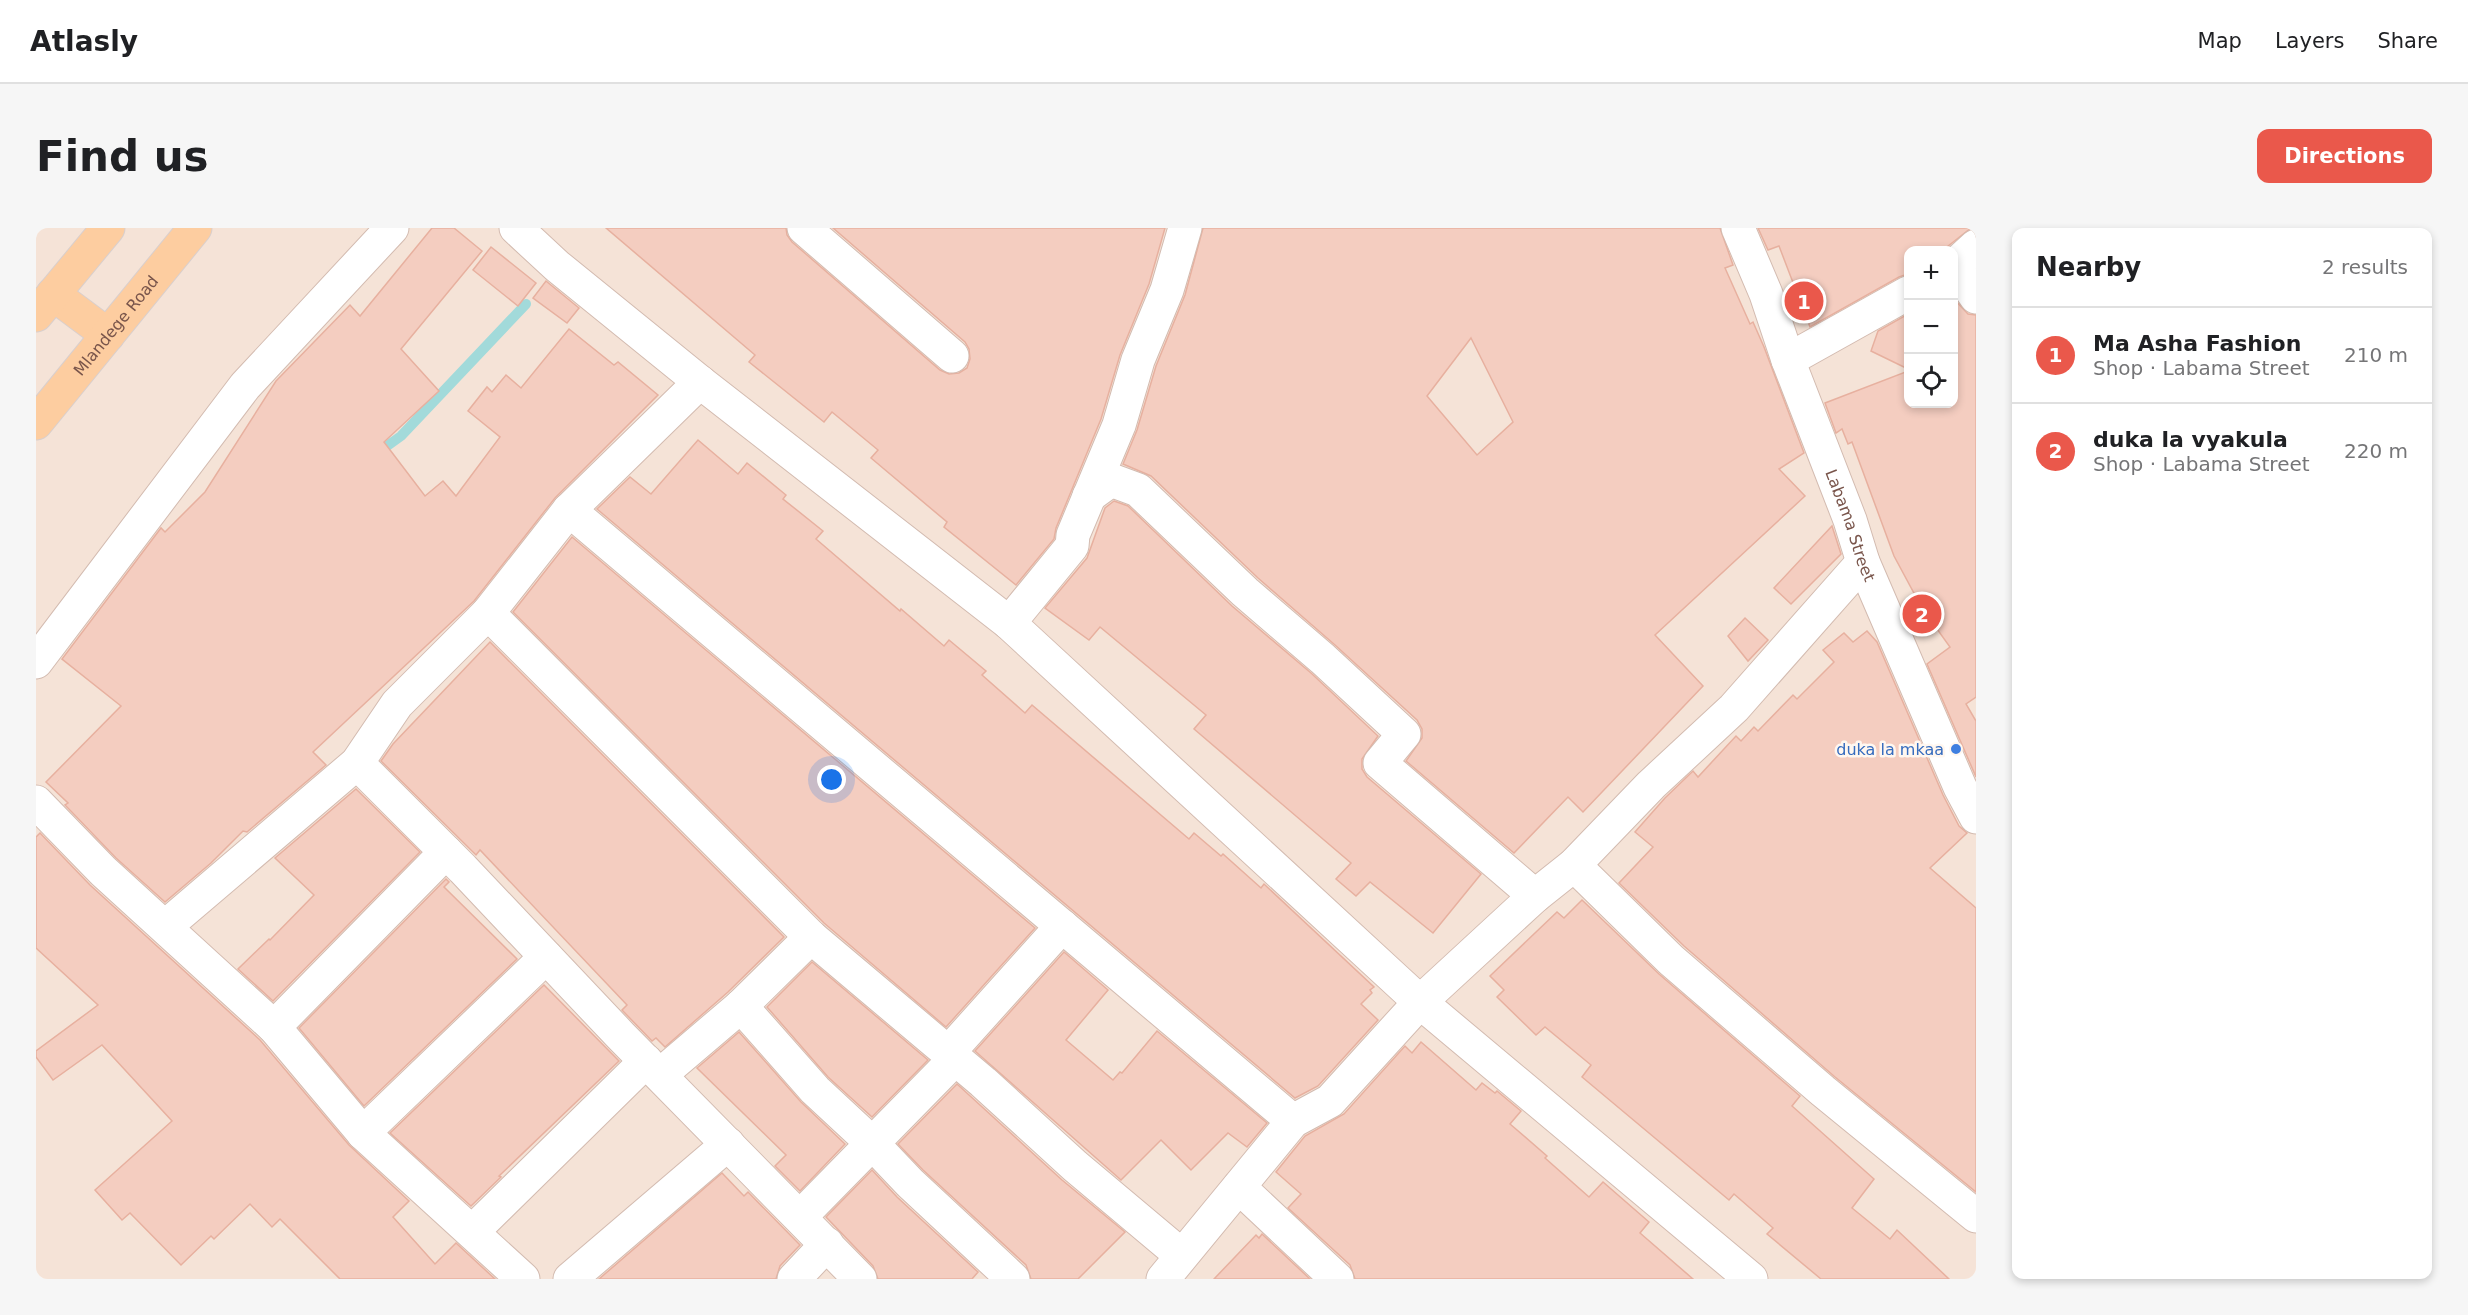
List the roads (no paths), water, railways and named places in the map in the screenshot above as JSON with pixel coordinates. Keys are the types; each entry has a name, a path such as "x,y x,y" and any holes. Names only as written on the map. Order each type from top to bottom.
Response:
{"main road":[{"path":"108,228 45,304 108,335"},
{"name":"Mlandege Road","path":"36,423 195,228"}],"street":[{"path":"36,662 245,386 392,228"},
{"path":"516,228 557,266 700,382 1010,623 1420,1002 1751,1279"},
{"path":"804,228 952,356"},
{"path":"1010,623 1072,546 1073,535 1119,425 1138,360 1167,290 1185,228"},
{"name":"Labama Street","path":"1738,228 1766,294 1788,360 1850,520 1863,562 1960,787 1976,818"},
{"path":"1958,262 1976,246"},
{"path":"1958,272 1976,297"},
{"path":"1788,360 1904,295"},
{"path":"166,926 357,763 397,704 488,613 569,510 700,382"},
{"path":"1089,496 1112,480 1138,490 1245,592 1323,658 1404,734 1380,764 1534,896"},
{"path":"569,510 1293,1121"},
{"path":"488,613 812,937 1075,1166 1172,1267 1293,1121 1330,1101 1420,1002 1534,896 1574,865 1651,785 1734,708 1863,562"},
{"path":"357,763 860,1279"},
{"path":"36,802 103,871 166,926 274,1027 363,1132 523,1279"},
{"path":"274,1027 446,852"},
{"path":"1574,865 1671,960 1823,1091 1976,1216"},
{"path":"800,1217 872,1143 951,1056 1062,926"},
{"path":"472,1232 653,1068 741,1006 812,937"},
{"path":"363,1132 546,957"},
{"path":"741,1006 816,1090 910,1183 1013,1279"},
{"path":"570,1279 728,1144"},
{"path":"1239,1186 1337,1279"},
{"path":"794,1279 827,1244"}],"waterway":[{"path":"376,454 401,436 526,304"}],"place":[{"name":"Ma Asha Fashion","path":"1804,301"},
{"name":"duka la vyakula","path":"1922,614"},
{"name":"duka la mkaa","path":"1956,749"}]}
